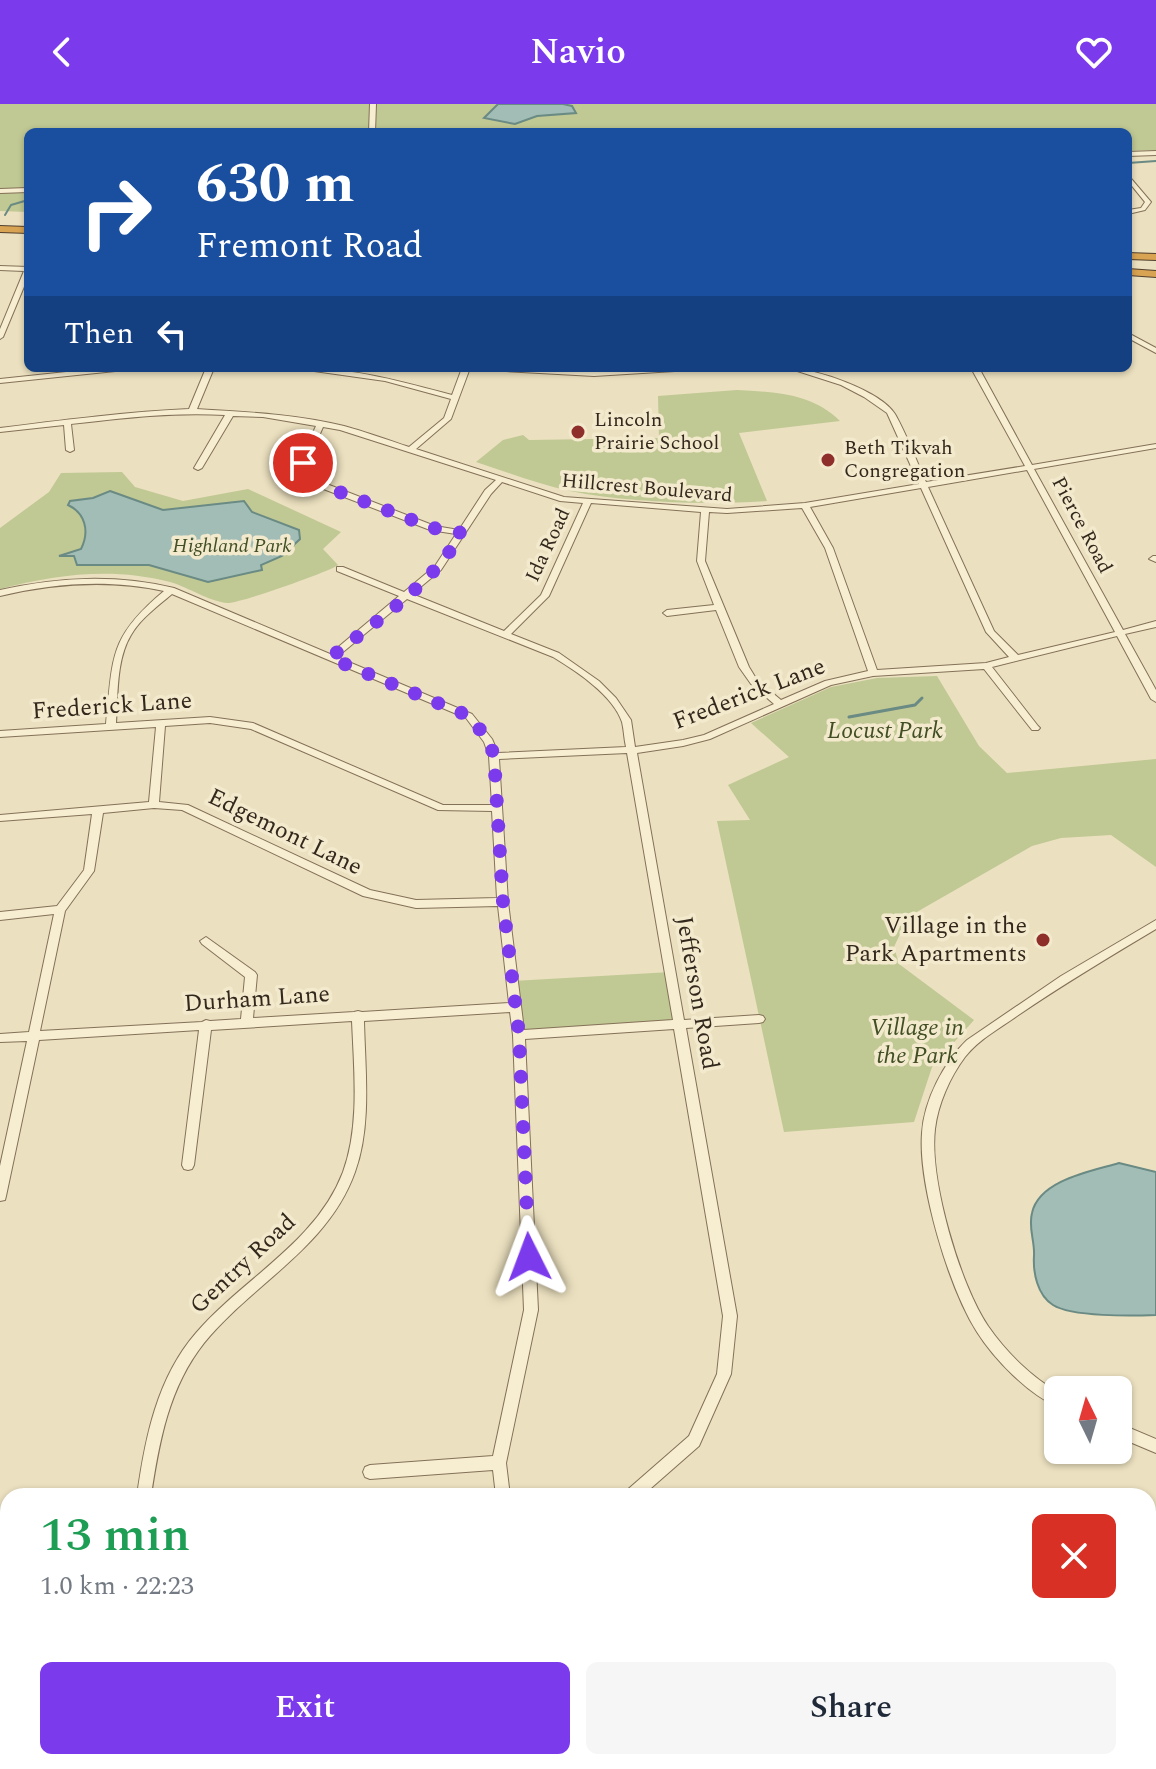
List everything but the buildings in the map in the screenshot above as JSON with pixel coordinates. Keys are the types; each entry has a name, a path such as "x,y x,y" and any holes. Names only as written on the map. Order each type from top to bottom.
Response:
{"highway":[{"path":"0,220 24,221"},
{"path":"0,229 24,230"},
{"path":"1132,256 1156,257"},
{"path":"1132,265 1156,266"},
{"path":"1132,272 1156,274"}],"street":[{"path":"372,128 373,104"},
{"path":"1132,154 1156,153"},
{"path":"1132,182 1148,202 1143,209 1132,211"},
{"path":"0,191 24,190"},
{"path":"0,268 24,269"},
{"path":"0,337 24,279"},
{"path":"1132,337 1156,351"},
{"path":"0,381 70,372"},
{"path":"192,411 208,372"},
{"path":"335,372 385,379 456,398"},
{"path":"412,449 439,429 456,398 465,372"},
{"path":"558,372 626,372"},
{"path":"811,372 861,389 890,412 990,632 1014,657"},
{"path":"830,376 835,372"},
{"name":"Pierce Road","path":"977,372 1156,699"},
{"name":"Hillcrest Boulevard","path":"0,430 192,411 231,412 321,424 412,449 500,480 587,503 705,511 757,511 805,505 1156,446"},
{"path":"198,468 231,412"},
{"path":"67,421 70,450"},
{"path":"321,424 303,463 316,483 433,528 462,533"},
{"path":"330,658 438,568 488,492 500,480"},
{"name":"Ida Road","path":"505,635 545,596 587,503"},
{"path":"805,505 829,548 873,673"},
{"path":"705,511 701,561 744,667 754,682 780,704"},
{"name":"Jefferson Road","path":"340,569 573,665 617,702 626,720 730,1316 729,1347 719,1389 694,1441 640,1488"},
{"path":"0,593 84,578 130,579 171,590 469,716 489,741 494,756 503,902 517,1007 531,1310 499,1463 502,1488"},
{"path":"111,724 120,640 137,617 171,590"},
{"path":"667,613 719,607"},
{"name":"Frederick Lane","path":"494,756 633,750 707,737 828,683 873,673 986,666 1156,624"},
{"path":"986,666 1035,728"},
{"name":"Frederick Lane","path":"0,734 111,724 210,720 253,726 442,808 498,808"},
{"path":"154,805 161,722"},
{"name":"Edgemont Lane","path":"0,818 154,805 201,813 344,884 381,897 416,904 503,902"},
{"path":"0,1196 60,910 89,871 98,810"},
{"path":"0,916 60,910"},
{"path":"1044,1389 1016,1366 983,1329 958,1276 929,1171 928,1131 948,1074 961,1054 982,1034 1043,992 1156,924"},
{"path":"206,941 251,975 247,1021"},
{"name":"Durham Lane","path":"0,1038 517,1007"},
{"name":"Gentry Road","path":"145,1488 153,1430 171,1384 188,1354 229,1308 313,1233 349,1171 356,1129 358,1015"},
{"path":"519,1035 759,1019"},
{"path":"188,1165 206,1024"},
{"path":"1132,1436 1156,1446"},
{"path":"370,1472 499,1463"}],"green space":[{"path":"0,104 1156,104 1156,150 1132,151 1132,128 24,128 24,212 0,211"},
{"path":"737,390 779,393 805,399 840,421 739,433 767,501 668,502 593,495 546,485 476,462 503,440 523,435 529,440 659,438 658,396"},
{"name":"Highland Park","path":"122,472 135,487 183,501 248,489 341,532 323,549 338,565 284,587 228,603 170,582 127,575 64,576 0,589 0,528 49,492 61,473"},
{"path":"937,676 979,746 1007,773 1156,759 1156,867 1111,835 1061,838 1032,846 908,917 894,947 899,964 974,1020 932,1067 914,1122 784,1132 717,821 750,820 728,785 789,757 751,723 831,687 877,678"},
{"path":"671,972 679,1023 519,1035 513,981"}],"water":[{"path":"498,104 563,104 572,106 576,113 537,116 515,124 484,118"},
{"path":"110,491 163,510 244,501 252,512 299,530 300,539 282,556 261,565 262,570 208,582 149,565 77,565 74,556 59,556 81,549 85,536 82,518 68,505 70,501 93,498"},
{"path":"1119,1163 1156,1172 1156,1315 1103,1315 1062,1309 1048,1301 1037,1283 1032,1213 1045,1192 1055,1185"}],"waterway":[{"path":"1132,163 1156,161"},
{"path":"5,215 11,205 24,201"},
{"path":"849,717 915,705 922,698"}],"place":[{"name":"Lincoln Prairie School","path":"578,432"},
{"name":"Beth Tikvah Congregation","path":"828,460"},
{"name":"Village in the Park Apartments","path":"1043,940"}],"route":[{"path":"303,463 316,483 433,528 462,533 438,568 419,587 330,658 469,716 489,741 494,756 503,902 519,1035 529,1257"}],"park label":[{"name":"Locust Park","path":"885,731"},
{"name":"Village in the Park","path":"917,1042"}]}
